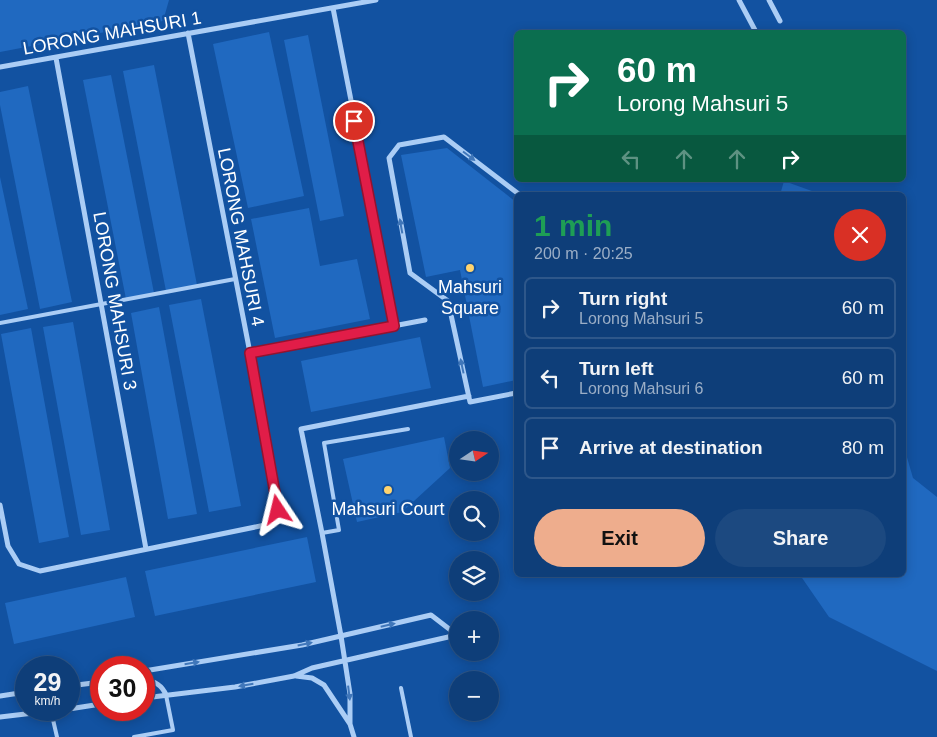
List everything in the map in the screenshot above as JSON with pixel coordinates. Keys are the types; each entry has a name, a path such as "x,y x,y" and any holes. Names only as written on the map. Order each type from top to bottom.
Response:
{"street":[{"name":"LORONG MAHSURI 1","path":"0,67 376,0"},
{"path":"739,0 755,30"},
{"path":"769,0 780,20"},
{"path":"333,8 394,326"},
{"name":"LORONG MAHSURI 4","path":"0,505 8,546 19,564 40,571 270,524 278,510 250,353 188,34"},
{"name":"LORONG MAHSURI 3","path":"56,58 146,549"},
{"path":"514,393 470,402 448,301 410,274 389,158 399,145 444,137 516,192"},
{"path":"250,353 425,320"},
{"path":"350,724 350,694 341,636 301,429 469,396"},
{"path":"155,669 302,645 431,615 457,635 312,668 294,676 236,687 155,696"},
{"path":"294,676 312,678 324,685 350,724 354,737"},
{"path":"155,682 164,689 166,695"},
{"path":"0,696 15,694"},
{"path":"0,717 15,715"}],"lane":[{"path":"0,323 235,279"},
{"path":"322,532 339,530 324,443 408,429"},
{"path":"401,688 411,737"},
{"path":"166,695 175,737"},
{"path":"53,721 57,737"},
{"path":"134,737 173,730"}],"building":[{"path":"0,0 169,0 163,21 0,52"},
{"path":"269,32 304,196 248,208 213,44"},
{"path":"308,35 344,216 320,221 284,40"},
{"path":"154,65 197,285 166,291 123,71"},
{"path":"111,75 154,293 126,299 83,80"},
{"path":"28,86 72,302 40,309 0,105 0,92"},
{"name":"Mahsuri Square","path":"447,148 514,200 514,380 483,387 460,270 426,277 401,155"},
{"path":"0,177 28,309 0,315"},
{"path":"784,182 787,182 815,192 781,192"},
{"path":"309,208 320,266 357,259 370,319 275,338 251,219"},
{"path":"201,299 241,506 209,512 169,305"},
{"path":"159,307 197,514 168,519 131,313"},
{"path":"73,322 110,530 81,535 43,327"},
{"path":"31,328 69,537 39,543 1,334"},
{"path":"420,337 431,388 311,412 301,361"},
{"name":"Mahsuri Court","path":"444,437 449,469 402,512 357,522 343,459"},
{"path":"906,454 913,478 937,497 937,671 829,617 801,577 906,577"},
{"path":"307,537 316,582 155,616 145,571"},
{"path":"126,577 135,617 14,644 5,603"}],"place":[{"name":"Mahsuri Square","path":"470,268"},
{"name":"Mahsuri Court","path":"388,490"}],"route":[{"path":"278,510 250,353 394,326 354,121"}]}
